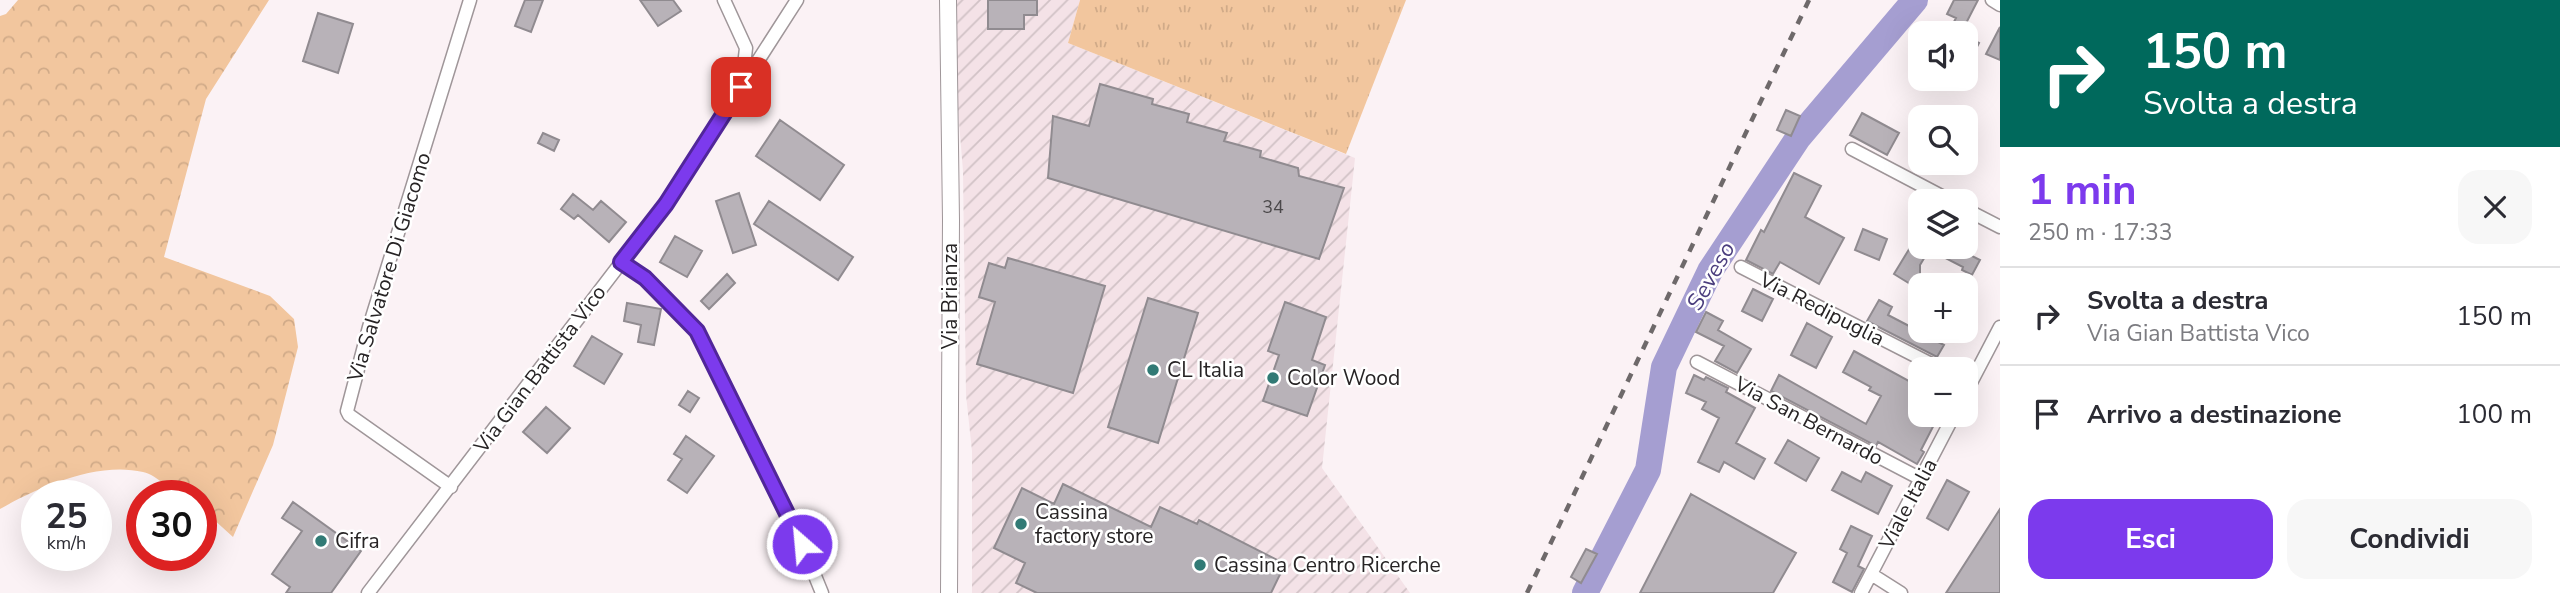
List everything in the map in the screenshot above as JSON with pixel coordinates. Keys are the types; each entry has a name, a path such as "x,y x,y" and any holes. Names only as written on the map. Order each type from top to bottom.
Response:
{"street":[{"name":"Via Salvatore Di Giacomo","path":"451,487 346,411 369,327 470,0"},
{"path":"724,0 746,48 741,87"},
{"name":"Via Gian Battista Vico","path":"368,593 666,204 797,0"},
{"name":"Via Brianza","path":"948,0 951,220 949,593"},
{"path":"1992,0 2000,5"},
{"path":"1852,149 1928,189"},
{"path":"1978,216 2000,227"},
{"path":"621,262 645,278 697,331 802,544 822,593"},
{"name":"Via Redipuglia","path":"1741,267 1917,357"},
{"path":"1978,366 2000,327"},
{"name":"Via San Bernardo","path":"1697,362 1921,479"},
{"name":"Viale Italia","path":"1861,593 1948,427"},
{"path":"1871,574 1901,593"}],"shaded area":[{"path":"949,0 1080,0 1068,43 1355,158 1322,468 1410,593 972,593 972,451 966,395 963,171"}],"green space":[{"path":"18,0 269,0 206,99 164,257 270,296 294,319 298,347 273,445 233,537 217,522 217,480 158,480 143,472 107,470 64,480 21,480 21,498 0,509 0,16 6,14"},
{"path":"1080,0 1406,0 1346,154 1068,43"}],"building":[{"path":"525,0 543,0 531,32 515,26"},
{"path":"640,0 673,0 681,11 658,26"},
{"path":"988,0 1037,0 1037,15 1024,15 1024,29 988,29"},
{"path":"1954,0 1978,0 1967,21 1954,21 1956,18 1947,14"},
{"path":"318,13 353,24 338,73 303,61"},
{"path":"2000,27 2000,60 1986,54"},
{"path":"1100,84 1153,99 1152,104 1189,114 1187,122 1227,133 1224,141 1261,151 1260,157 1298,168 1299,176 1344,188 1319,259 1048,178 1053,116 1089,126"},
{"path":"1786,110 1800,116 1791,136 1777,130"},
{"path":"1862,113 1899,133 1887,155 1850,135"},
{"path":"780,120 844,165 820,200 756,156"},
{"path":"543,133 559,140 554,151 538,143"},
{"path":"1794,173 1821,186 1805,217 1844,238 1819,284 1780,262 1773,274 1746,260 1761,230 1764,232"},
{"path":"739,193 756,245 733,253 716,201"},
{"path":"573,194 593,210 601,201 626,222 609,242 578,215 574,219 561,209"},
{"path":"769,201 853,257 838,280 754,224"},
{"path":"1863,229 1887,239 1879,260 1855,250"},
{"path":"675,236 702,251 687,277 660,262"},
{"path":"1908,251 1908,259 1924,259 1920,273 1908,273 1908,283 1894,274"},
{"path":"1008,258 1105,286 1073,393 977,364 995,302 979,297 989,263 1005,268"},
{"path":"1947,259 1980,260 1973,273 1962,270 1963,267"},
{"path":"727,274 735,283 709,309 701,301"},
{"path":"1753,289 1773,299 1762,321 1742,311"},
{"name":"CL Italia","path":"1148,298 1198,313 1158,443 1108,427"},
{"path":"1879,300 1892,307 1888,315 1908,325 1908,342 1867,321"},
{"path":"1285,302 1326,317 1312,360 1325,365 1307,416 1263,401 1279,355 1268,351"},
{"path":"627,303 661,309 654,345 638,342 641,325 624,321"},
{"path":"1706,312 1723,321 1718,330 1751,349 1737,373 1715,361 1724,346 1696,332"},
{"path":"1807,323 1832,337 1816,368 1791,355"},
{"path":"592,336 622,354 604,384 574,366"},
{"path":"1910,343 1944,345 1937,357"},
{"path":"1854,351 1908,380 1908,427 1933,427 1917,464 1878,442 1876,446 1771,391 1779,375 1866,424 1881,396 1869,390 1871,387 1843,372"},
{"path":"1694,375 1704,380 1706,377 1728,388 1726,392 1755,408 1736,443 1765,459 1754,479 1724,462 1719,472 1698,462 1719,418 1702,409 1706,402 1686,393"},
{"path":"688,391 699,398 690,412 679,405"},
{"path":"546,407 570,428 547,453 523,432"},
{"path":"686,436 714,456 687,493 668,480 682,459 674,454"},
{"path":"1788,440 1819,458 1806,481 1775,463"},
{"path":"1842,472 1861,482 1866,472 1892,486 1878,514 1832,490"},
{"path":"1947,480 1969,492 1948,530 1927,518"},
{"path":"1063,484 1151,527 1160,507 1197,524 1199,520 1285,564 1271,593 1037,593 1016,583 1025,563 994,548 1022,488 1054,504"},
{"path":"1691,494 1796,553 1773,593 1640,593"},
{"name":"Cifra","path":"293,502 361,551 331,593 286,593 290,587 272,574 302,531 282,518"},
{"path":"2000,509 2000,593 1946,593"},
{"path":"1851,526 1872,536 1858,566 1864,569 1852,592 1833,582 1847,553 1840,549"},
{"path":"1586,549 1597,554 1581,583 1571,577"}],"waterway":[{"name":"Seveso","path":"1585,593 1648,470 1664,367 1710,271 1798,138 1915,0"}],"railway":[{"path":"1527,593 1809,0"}],"place":[{"name":"CL Italia","path":"1153,370"},
{"name":"Color Wood","path":"1273,378"},
{"name":"Cassina factory store","path":"1021,524"},
{"name":"Cifra","path":"321,541"},
{"name":"Cassina Centro Ricerche","path":"1200,565"}],"route":[{"path":"741,87 666,204 621,262 645,278 697,331 802,544"}]}
